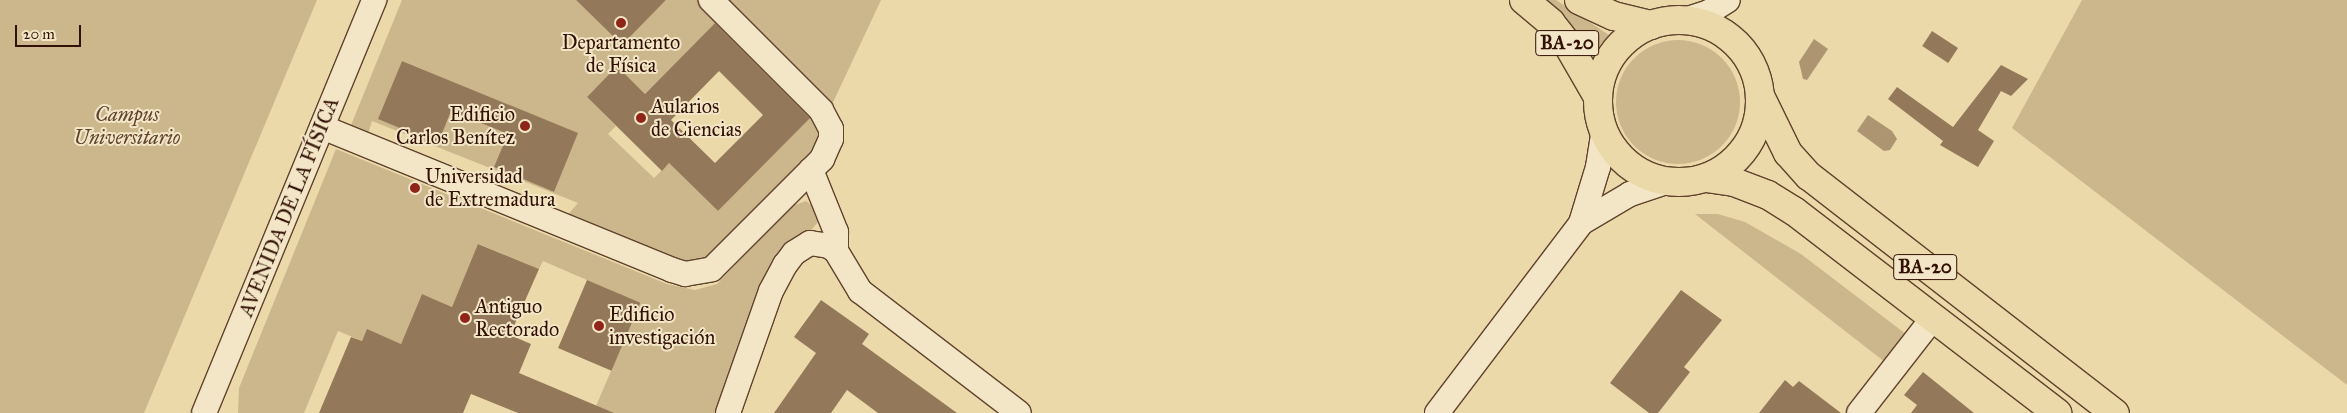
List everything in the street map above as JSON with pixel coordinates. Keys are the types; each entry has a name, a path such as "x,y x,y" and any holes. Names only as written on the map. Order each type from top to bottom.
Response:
{"highway":[{"name":"BA-20","path":"1524,0 1551,23 1568,45 1598,97"},
{"name":"BA-20","path":"1580,0 1614,16 1651,25"},
{"path":"1685,20 1710,26 1734,40 1752,65 1761,98 1756,128 1747,147 1726,168 1706,178 1669,181 1630,166 1608,140 1598,97 1603,73 1619,47 1651,25 1685,20"},
{"name":"BA-20","path":"1761,98 1788,153 1810,176 2115,413"},
{"name":"BA-20","path":"1706,178 1734,182 1768,195 2057,413"}],"street":[{"name":"AVENIDA DE LA FÍSICA","path":"204,413 374,0"},
{"path":"322,127 685,274 712,269 722,262 811,170 828,150 832,139 828,119 710,0"},
{"path":"1685,20 1708,12 1728,0"},
{"path":"1437,413 1581,224 1598,167 1604,128"},
{"path":"811,170 836,232 836,252"},
{"path":"1581,224 1630,194 1669,181"},
{"path":"728,413 771,290 794,253 810,243 829,246 836,252 850,280 872,304 1011,411"},
{"path":"1860,413 1933,318"},
{"path":"218,380 219,413"}],"green space":[{"name":"Campus Universitario","path":"0,0 317,0 144,413 0,413"},
{"path":"402,0 576,0 622,45 666,0 697,0 816,118 822,130 819,149 713,261 686,265 565,218 578,203 372,121 367,138 349,130","holes":["716,22 812,115 718,211 669,163 654,178 608,134 616,126 587,97 617,66 645,94","402,61 577,133 554,192 495,167 508,134 451,111 438,144 379,119"]},
{"path":"719,0 881,0 829,111"},
{"path":"1539,0 1556,0 1609,35 1592,54 1571,26"},
{"path":"2082,0 2347,0 2347,385 2012,128"},
{"path":"1678,40 1702,45 1722,58 1735,78 1740,102 1735,126 1722,146 1702,159 1678,164 1654,159 1634,146 1621,126 1616,102 1621,78 1634,58 1654,45"},
{"path":"336,149 667,284 695,290 717,284 792,206 806,201 817,210 818,222 808,234 792,240 758,292 716,413 593,413 640,303 543,261 539,269 479,244 452,307 422,294 401,344 367,330 362,341 338,331 304,413 238,413 239,388"},
{"path":"1695,214 1718,214 1745,222 1801,254 1911,338 1890,366"}],"shaded area":[{"path":"1814,39 1828,49 1807,80 1803,79 1799,62"},
{"path":"1868,115 1892,131 1897,139 1890,150 1884,151 1857,131"}],"building":[{"name":"Departamento de Física","path":"576,0 666,0 622,45"},
{"name":"Aularios de Ciencias","path":"715,23 810,118 718,211 669,163 662,171 587,97 617,66 645,94","holes":["719,71 763,115 715,163 671,120"]},
{"path":"1932,31 1958,48 1948,63 1922,46"},
{"name":"Edificio Carlos Benítez","path":"402,61 578,133 554,192 494,167 508,134 451,111 438,144 378,119"},
{"path":"2001,65 2028,79 2011,96 2001,91 1978,130 1994,141 1978,167 1940,145 1943,141 1888,99 1897,87 1953,127"},
{"name":"Antiguo Rectorado","path":"478,244 539,269 510,335 531,344 519,373 614,413 518,413 471,394 463,413 319,413 351,337 362,341 367,329 401,344 422,294 452,307"},
{"name":"Edificio investigación","path":"587,280 640,303 611,371 558,348"},
{"path":"1681,290 1722,320 1684,367 1690,372 1658,413 1649,413 1610,383"},
{"path":"821,300 869,334 862,344 957,413 878,413 847,390 831,413 774,413 816,353 794,337"},
{"path":"1923,372 1974,413 1911,413 1917,405 1904,395"},
{"path":"1785,380 1793,387 1799,381 1841,413 1759,413"}],"place":[{"name":"Departamento de Física","path":"621,23"},
{"name":"Aularios de Ciencias","path":"641,118"},
{"name":"Edificio Carlos Benítez","path":"525,126"},
{"name":"Universidad de Extremadura","path":"415,188"},
{"name":"Antiguo Rectorado","path":"465,318"},
{"name":"Edificio investigación","path":"599,326"}]}
